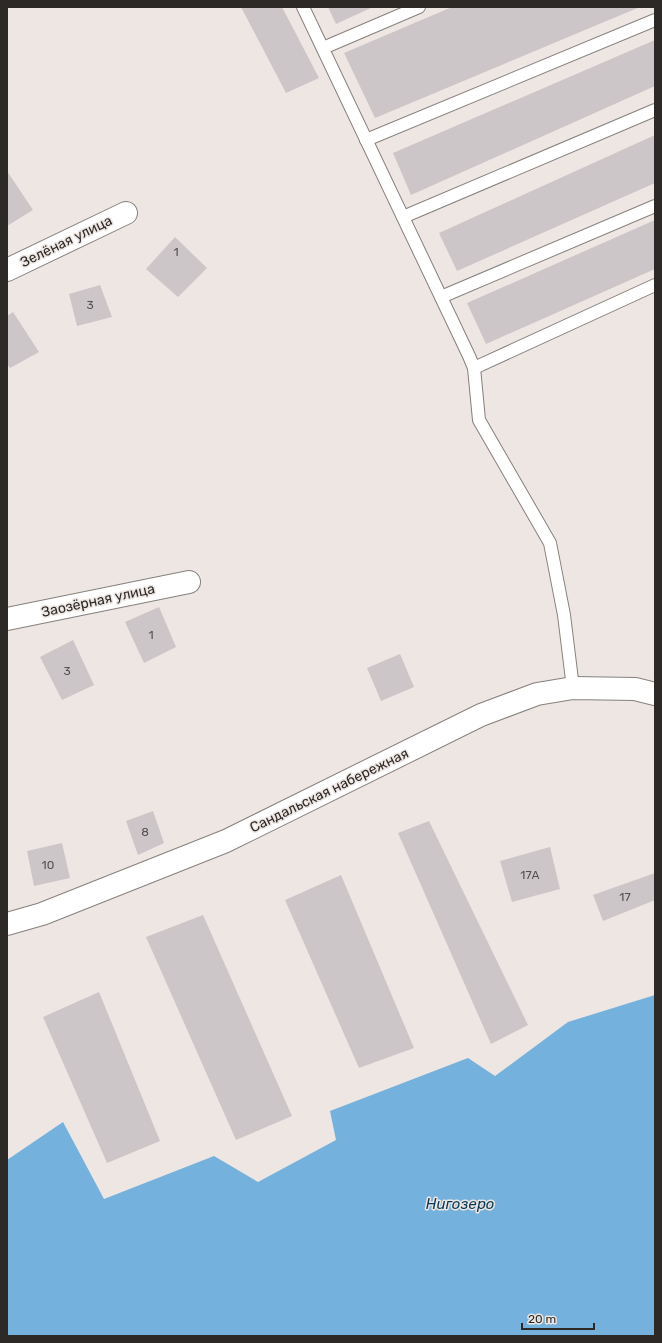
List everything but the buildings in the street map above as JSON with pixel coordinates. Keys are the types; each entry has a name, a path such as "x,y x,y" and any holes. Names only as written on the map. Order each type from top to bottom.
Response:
{"street":[{"name":"Зелёная улица","path":"7,270 126,213"},
{"name":"Заозёрная улица","path":"7,619 189,582"},
{"name":"Сандальская набережная","path":"7,924 42,914 226,841 481,715 537,694 573,688 635,689 655,694"}],"lane":[{"path":"303,7 474,368 479,420 550,543 564,615 573,688"},
{"path":"323,48 419,7"},
{"path":"366,140 655,20"},
{"path":"403,217 655,110"},
{"path":"441,297 655,206"},
{"path":"474,368 655,285"}],"water":[{"name":"Нигозеро","path":"655,995 655,1336 7,1336 7,1160 63,1122 104,1199 214,1156 258,1182 336,1140 330,1111 468,1058 495,1076 568,1022"}]}
